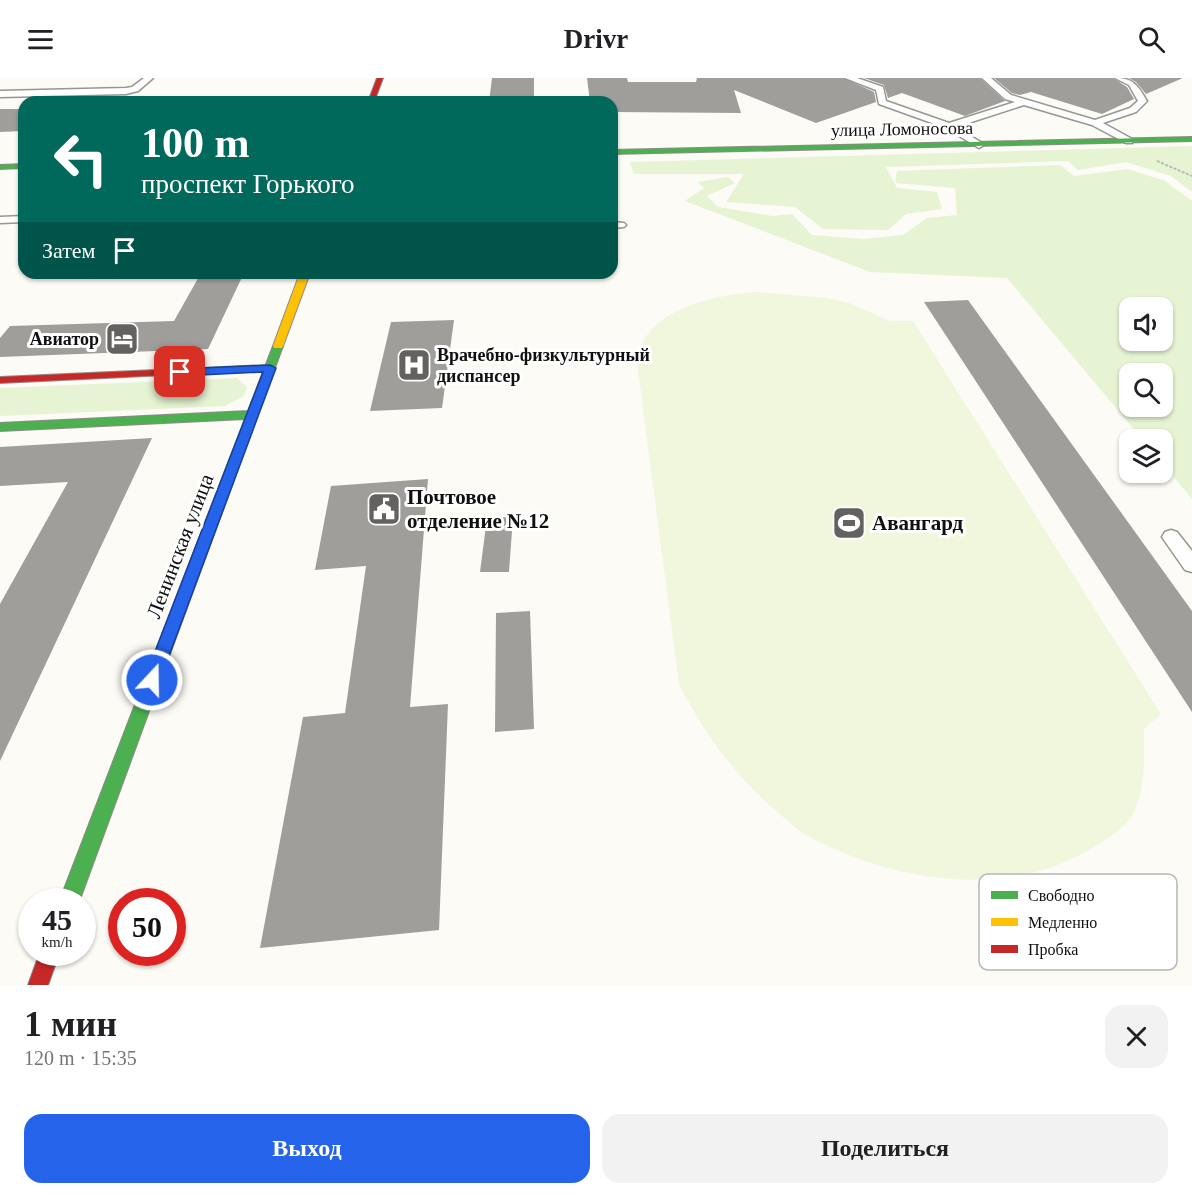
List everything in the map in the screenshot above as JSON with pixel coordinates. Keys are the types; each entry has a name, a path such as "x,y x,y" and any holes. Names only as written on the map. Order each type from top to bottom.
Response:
{"main road":[{"path":"373,96 380,78"},
{"name":"улица Ломоносова","path":"618,152 1192,139"},
{"path":"0,167 18,166"},
{"name":"Ленинская улица","path":"74,888 303,279"},
{"path":"0,380 270,368"},
{"path":"0,427 252,415"},
{"path":"38,985 45,966"}],"lane":[{"path":"0,94 126,91 135,89 149,78"},
{"path":"849,78 880,89 882,102 949,126 980,145"},
{"path":"986,78 1008,97 1095,123 1129,141"},
{"path":"1095,123 1134,110 1143,101 1132,83 1119,78"},
{"path":"949,126 1024,102"},
{"path":"0,220 18,219"},
{"path":"1171,537 1192,565"}],"green space":[{"path":"1192,146 1192,192 1171,176 1126,162 1078,170 1068,161 886,167 897,188 937,192 942,209 906,214 888,230 823,229 795,207 726,202 744,174 634,174 630,162"},
{"path":"1060,165 1074,176 1128,169 1165,181 1192,201 1192,499 1173,476 1173,429 1134,429 1124,417 1173,417 1173,363 1119,363 1119,412 1007,278 870,272 685,201 704,188 698,182 728,177 735,183 707,196 718,207 773,216 792,214 812,235 863,239 903,235 927,218 957,215 955,188 895,183 897,171"},
{"name":"Авангард","path":"757,292 827,298 849,303 890,321 913,321 1161,714 1144,729 1142,783 1133,814 1121,828 1102,842 1058,865 1026,874 979,874 979,879 948,879 874,864 839,851 796,828 750,787 699,721 679,684 637,363 642,345 652,330 666,318 683,308 701,302"},
{"path":"237,378 247,387 244,396 225,406 0,416 0,388"}],"building":[{"path":"492,78 534,78 534,96 490,96"},
{"path":"587,78 627,78 628,82 696,82 697,78 843,78 874,92 876,102 816,123 734,90 741,113 618,112 618,96 589,96"},
{"path":"864,78 980,78 1005,101 965,116 902,93 888,98 884,85"},
{"path":"994,78 1113,78 1127,87 1134,99 1102,114 1031,92 1020,95 1012,93"},
{"path":"1129,78 1183,78 1146,94 1136,82"},
{"path":"0,109 18,109 18,131 0,132"},
{"path":"198,279 241,279 208,349 0,357 0,338 10,326 174,321"},
{"path":"968,300 1192,611 1192,712 924,302"},
{"name":"Врачебно-физкультурный диспансер","path":"454,320 442,408 370,411 391,322"},
{"path":"152,438 0,761 0,604 68,482 0,486 0,447"},
{"path":"428,479 410,707 448,704 439,930 260,948 303,717 345,713 366,566 315,570 331,486"},
{"path":"513,517 509,572 480,572 487,518"},
{"path":"530,611 534,729 495,732 496,613"}],"traffic: fast":[{"path":"618,152 1192,139"},
{"path":"0,167 18,166"},
{"path":"74,888 278,346"},
{"path":"0,427 252,415"}],"traffic: slow":[{"path":"278,346 303,279"}],"traffic: jam":[{"path":"373,96 380,78"},
{"path":"0,380 270,368"},
{"path":"38,985 45,966"}],"place":[{"name":"Авиатор","path":"122,339"},
{"name":"Врачебно-физкультурный диспансер","path":"414,365"},
{"name":"Почтовое отделение №12","path":"384,509"},
{"name":"Авангард","path":"849,523"}],"route":[{"path":"152,680 270,368 180,372"}]}
